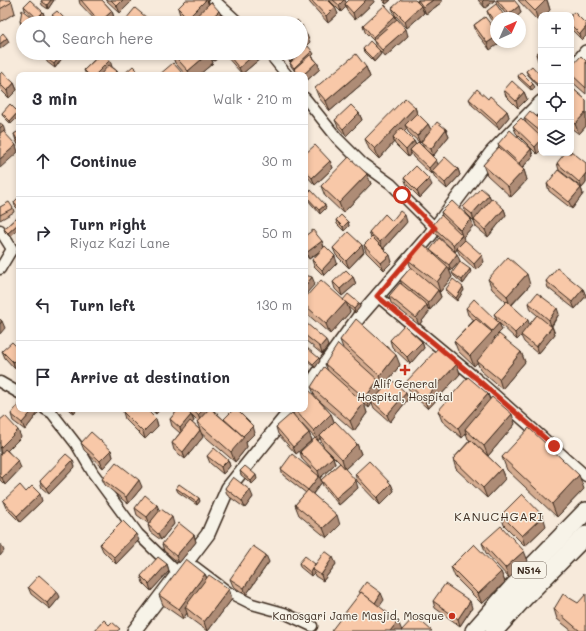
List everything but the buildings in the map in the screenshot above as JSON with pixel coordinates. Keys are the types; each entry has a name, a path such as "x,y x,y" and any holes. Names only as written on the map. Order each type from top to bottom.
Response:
{"highway":[{"name":"N514","path":"474,631 521,578 586,512"},
{"name":"N514","path":"494,631 586,535"}],"street":[{"path":"214,0 231,16"},
{"path":"574,67 586,52"},
{"path":"275,60 285,72"},
{"path":"308,102 337,138 362,163 391,184 435,228"},
{"path":"308,388 359,317 435,228 492,152 538,105"},
{"path":"0,230 12,248 0,269"},
{"path":"377,296 477,379 586,476"},
{"path":"0,382 16,391"},
{"path":"50,412 76,444 93,473 138,534 178,572"},
{"path":"134,631 208,534 228,488 290,412"},
{"path":"187,561 228,592 252,604 284,613 312,626"}],"place":[{"name":"Alif General Hospital, Hospital","path":"405,370"},
{"name":"Kanosgari Jame Masjid, Mosque","path":"452,616"}],"district":[{"name":"KANUCHGARI","path":"499,517"}],"route":[{"path":"402,195 435,228 377,296 477,379 554,446"}]}
